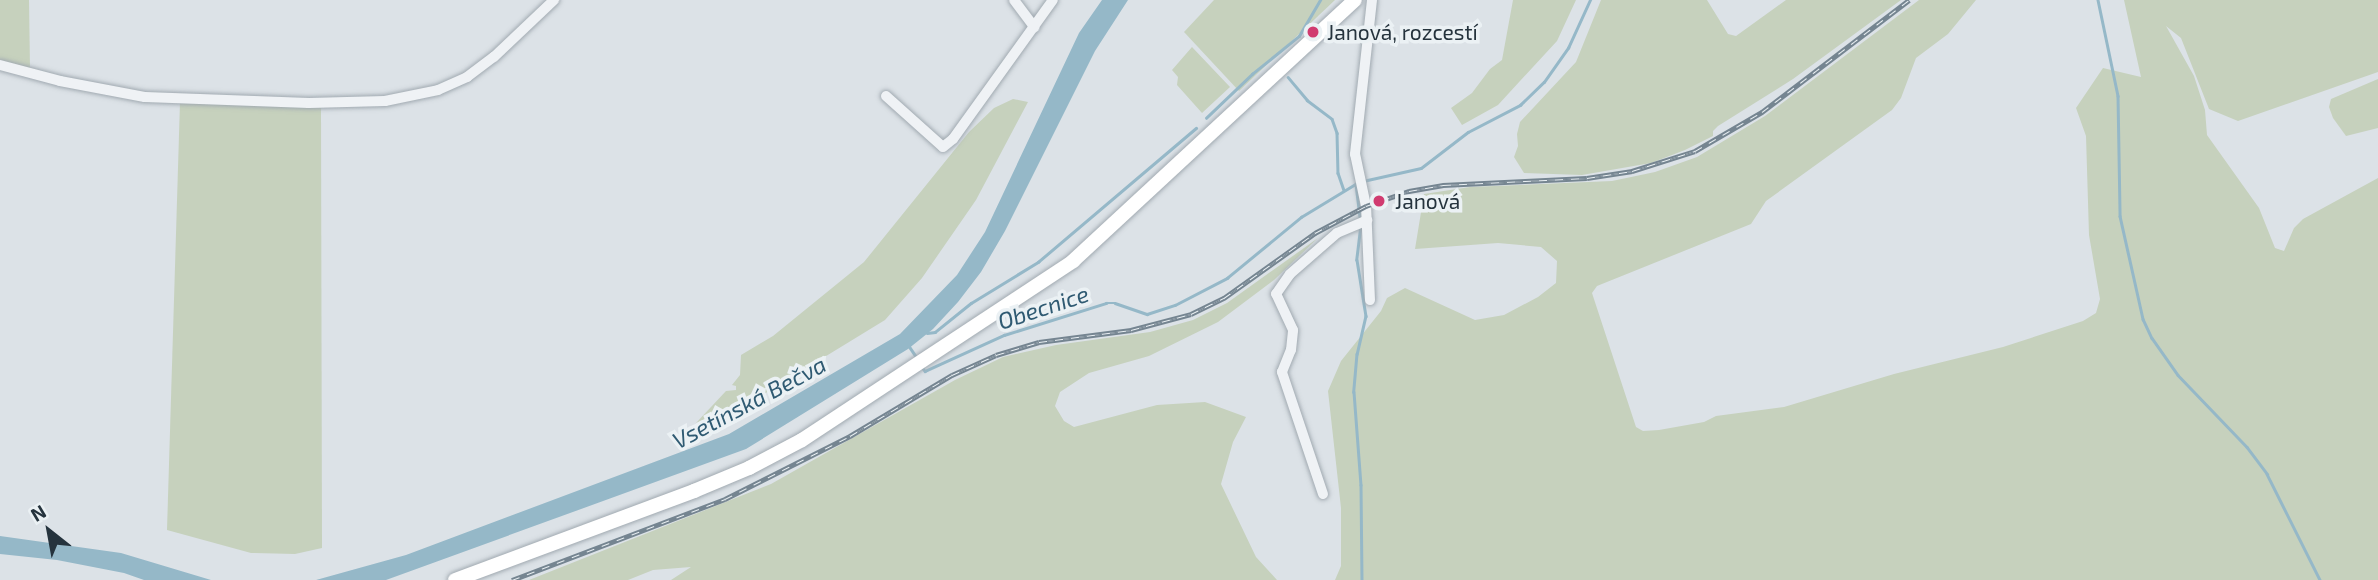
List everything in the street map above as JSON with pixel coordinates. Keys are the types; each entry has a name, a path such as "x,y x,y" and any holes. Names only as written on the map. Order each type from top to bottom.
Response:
{"main road":[{"path":"455,580 749,468 802,440 1073,261 1356,0"}],"street":[{"path":"0,65 60,81 145,97 309,103 385,101 438,90 467,77 494,57 554,0"},
{"path":"1014,0 1034,27"},
{"path":"886,96 943,147 953,139 1053,0"},
{"path":"1370,300 1367,220 1355,154 1371,0"},
{"path":"1323,494 1282,372 1291,350 1293,330 1276,294 1290,274 1338,233 1367,220"}],"green space":[{"path":"0,0 29,0 30,69 0,60"},
{"path":"1214,0 1335,0 1239,91 1184,32"},
{"path":"1513,0 1576,0 1557,41 1498,105 1462,125 1451,108 1472,93 1490,69 1502,60"},
{"path":"1601,0 1707,0 1728,34 1736,36 1786,0 1901,0 1793,79 1718,126 1713,131 1713,136 1685,150 1651,163 1582,175 1524,173 1514,157 1520,122 1576,62"},
{"path":"1919,0 1976,0 1948,34 1916,58 1901,98 1892,110 1766,201 1751,224 1597,286 1592,293 1636,427 1643,431 1659,430 1704,422 1716,416 1784,407 1894,374 2003,347 2083,321 2096,313 2100,299 2089,235 2086,136 2076,108 2103,68 2141,77 2124,0 2378,0 2378,72 2238,121 2209,109 2181,38 2166,26 2194,76 2205,110 2207,135 2259,208 2275,248 2284,251 2294,228 2303,219 2378,178 2378,580 1335,580 1341,566 1341,508 1328,391 1341,361 1381,311 1387,298 1405,288 1475,320 1504,315 1538,297 1556,283 1557,261 1541,247 1498,243 1415,249 1424,194 1470,187 1612,181 1655,172 1697,157 1765,116"},
{"path":"1192,47 1230,87 1202,113 1177,85 1178,77 1172,70"},
{"path":"2378,79 2378,128 2346,136 2333,118 2329,107 2331,99"},
{"path":"1013,99 1028,102 976,200 922,278 885,320 746,405 696,423 726,391 736,390 736,386 732,385 740,375 741,355 773,336 864,262 969,132 994,108"},
{"path":"180,102 321,108 322,548 295,554 251,553 167,530"},
{"path":"1318,238 1274,280 1218,322 1149,356 1089,373 1060,392 1055,406 1064,421 1074,427 1157,405 1205,402 1246,417 1233,442 1221,484 1256,557 1277,580 671,580 691,567 653,570 628,580 529,580 771,484 955,380 1003,357 1056,345 1150,332 1193,320 1227,303"}],"water":[{"path":"1102,0 1128,0 1095,51 1005,231 981,272 958,302 933,329 908,349 746,449 386,580 316,580 406,555 729,434 900,334 957,275 985,232 1079,33"},
{"path":"0,536 121,553 211,580 144,580 124,573 57,560 0,554"}],"waterway":[{"path":"1206,118 1252,74 1299,36 1320,0"},
{"name":"Obecnice","path":"1363,181 1421,168 1468,132 1520,105 1544,82 1568,48 1590,0"},
{"path":"2098,0 2118,96 2120,216 2143,319 2152,338 2178,375 2247,447 2267,474 2320,580"},
{"name":"Obecnice","path":"1288,77 1307,100 1332,119 1337,133 1338,173 1344,190"},
{"path":"927,333 935,332 971,303 1038,262 1196,128"},
{"name":"Obecnice","path":"922,367 925,371 1004,335 1106,303 1115,303 1147,314 1175,305 1227,278 1301,217 1357,183"},
{"path":"1356,184 1360,219"},
{"path":"1361,225 1357,260 1366,316 1357,354 1354,392 1361,485 1362,580"},
{"name":"Obecnice","path":"909,346 917,358"}],"railway":[{"path":"512,580 725,499 850,436 952,375 996,355 1039,342 1131,330 1191,314 1224,298 1315,233 1366,206 1409,191 1443,185 1587,178 1632,171 1695,151 1762,112 1909,0"}],"place":[{"name":"Janová, rozcestí","path":"1313,32"},
{"name":"Janová","path":"1379,201"}],"water label":[{"name":"Vsetínská Bečva","path":"749,402"}]}
